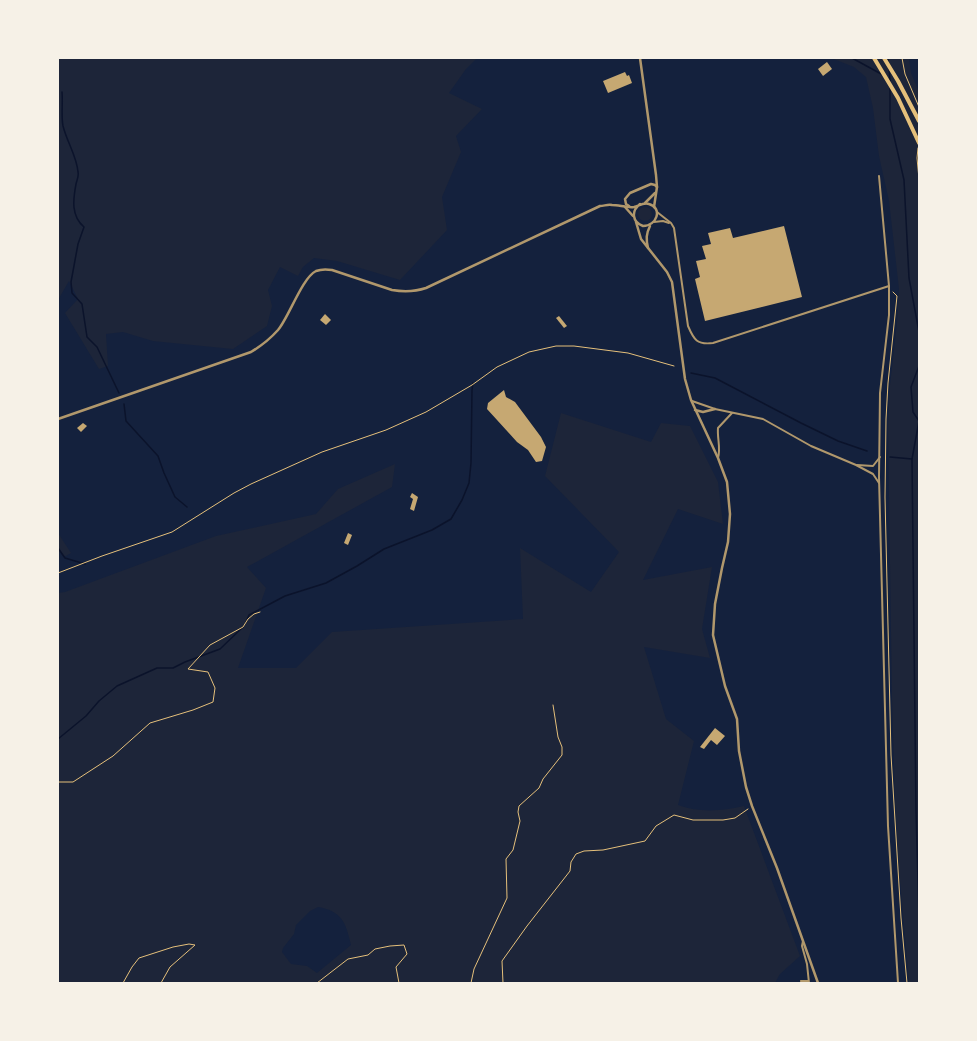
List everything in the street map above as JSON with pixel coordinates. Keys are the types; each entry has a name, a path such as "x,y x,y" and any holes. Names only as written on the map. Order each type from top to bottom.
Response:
{"highway":[{"path":"874,58 898,98 919,143"},
{"path":"884,58 919,121"}],"street":[{"path":"640,58 656,175 657,187 654,207 656,218 654,222"},
{"path":"879,176 890,287 889,314 880,393 880,484 888,826 898,983"},
{"path":"629,206 625,202 628,195 651,184 657,187"},
{"path":"645,203 656,192"},
{"path":"58,419 251,352 264,344 278,331 306,282 315,272 325,269 332,270 392,290 402,292 417,291 600,206 611,204 635,207 645,203 654,207"},
{"path":"634,216 635,210 640,204"},
{"path":"625,206 634,216 641,239 667,272 672,282 685,379 695,410 718,458 727,482 730,514 728,542 715,604 713,635 725,686 737,719 740,751 746,787 752,806 772,853 818,983"},
{"path":"656,212 671,223 674,228 688,326 694,339 704,344 713,343 890,287"},
{"path":"636,222 643,226 650,225 654,222 663,221 671,223"},
{"path":"648,248 646,238 650,225"},
{"path":"691,400 716,409 763,419 811,446 856,465 873,474 880,484"},
{"path":"695,410 703,412 716,409"},
{"path":"718,458 720,452 717,436 718,428 732,413"},
{"path":"856,465 874,466 880,457"},
{"path":"802,983 801,981 808,982 807,964 802,946 803,940"}],"path":[{"path":"902,58 905,74 919,107"},
{"path":"919,143 917,158 919,179"},
{"path":"890,287 893,293 897,296 887,405 885,497 892,755 907,983"},
{"path":"58,573 172,532 251,484 322,452 386,430 426,412 497,367 529,352 556,346 574,346 628,353 674,366"},
{"path":"58,782 73,782 112,756 150,723 194,710 213,702 215,688 208,672 188,669 210,645 243,627 248,619 254,614 260,612"},
{"path":"471,983 474,969 507,898 506,859 513,850 520,821 518,812 519,806 539,788 543,778 562,755 562,747 558,737 553,705"},
{"path":"503,983 502,961 570,871 571,862 576,854 584,851 603,850 644,841 656,826 674,815 693,820 723,820 735,818 752,806"},
{"path":"123,983 139,958 173,947 190,944 195,945 170,967 160,983"},
{"path":"317,983 348,959 368,955 375,949 404,945 407,954 396,967 399,983"}],"shaded area":[{"path":"58,58 477,58 466,69 449,93 482,109 456,136 461,152 442,197 447,230 400,280 337,261 314,258 303,267 298,276 280,267 268,290 272,306 267,326 233,349 153,341 123,332 106,334 108,366 99,369 65,313 78,299 69,281 58,300"},
{"path":"831,58 909,58 911,73 919,92 919,983 909,983 899,869 892,700 888,427 890,385 899,289 889,201 879,156 873,108 866,77 854,67"},
{"path":"642,207 648,207 652,211 652,217 648,221 642,221 638,217 638,211"},
{"path":"561,413 651,442 661,423 690,426 718,482 723,524 678,509 643,580 712,567 702,629 710,658 644,647 666,719 694,741 678,805 686,808 703,810 728,809 744,806 800,956 780,974 775,983 58,983 58,593 65,592 216,536 316,514 338,489 395,464 392,487 247,567 266,588 238,668 296,668 332,632 523,619 520,548 591,592 619,552 545,476","holes":["318,907 338,915 342,919 351,945 317,973 307,966 291,964 282,952 283,948 294,934 296,925 310,911"]},
{"path":"58,533 71,553 64,557 58,549"}],"building":[{"path":"827,62 832,69 823,76 818,69"},
{"path":"625,72 627,76 629,75 632,83 608,93 603,81"},
{"path":"784,226 802,297 705,321 695,279 700,277 696,261 706,259 702,246 711,244 708,233 730,228 733,238"},
{"path":"325,314 331,320 326,325 320,320"},
{"path":"559,316 567,326 564,328 556,318"},
{"path":"504,390 506,397 515,402 541,437 546,447 542,461 536,462 528,450 517,442 487,409 488,403"},
{"path":"83,423 87,426 81,432 77,428"},
{"path":"412,493 418,497 414,511 410,509 413,499 410,497"},
{"path":"348,533 352,535 348,545 344,543"},
{"path":"715,728 725,736 717,745 711,740 704,749 700,747"}],"waterway":[{"path":"852,58 883,75"},
{"path":"888,58 888,63"},
{"path":"889,68 890,81"},
{"path":"890,88 890,119 904,180 909,278 919,332"},
{"path":"62,92 63,126 76,161 78,174 74,196 74,207 77,218 84,227 78,244 71,282 72,293 82,304 87,337 97,347 119,393"},
{"path":"919,366 911,387 913,412 919,421 912,459 916,811 919,917"},
{"path":"691,373 715,378 838,441 867,451"},
{"path":"246,622 249,615 285,596 326,583 384,549 432,530 451,519 462,500 469,483 473,383"},
{"path":"124,404 126,421 158,456 175,497 187,507"},
{"path":"890,457 912,459"},
{"path":"58,548 65,558 85,564"},
{"path":"58,739 86,716 99,701 117,686 157,668 173,668 220,649 243,627"}]}
